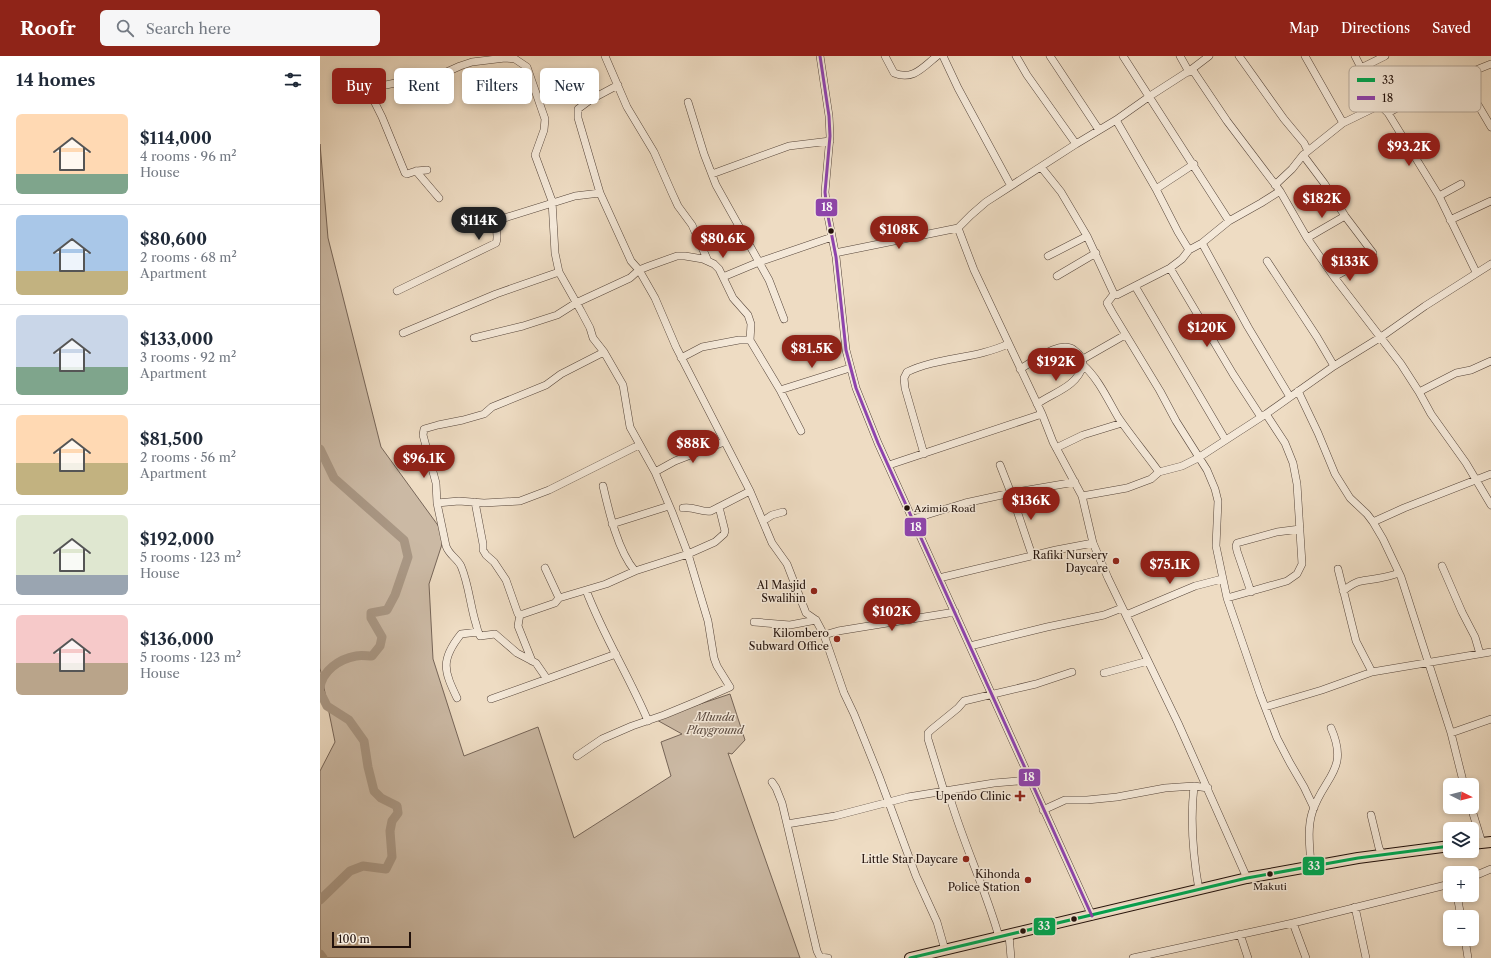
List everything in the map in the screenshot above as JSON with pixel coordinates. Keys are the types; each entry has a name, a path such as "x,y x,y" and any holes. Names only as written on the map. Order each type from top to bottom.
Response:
{"highway":[{"path":"910,958 1247,878 1382,854 1443,847"}],"street":[{"path":"605,56 634,121 654,152 678,206 692,225 708,261"},
{"path":"820,56 829,116 830,141 825,192 835,253 846,350 850,368 868,418 888,466 955,612 1029,780 1092,916"},
{"path":"885,56 894,73 904,76 909,76 916,72 936,56"},
{"path":"943,56 958,88 1011,186"},
{"path":"1016,56 1027,75 1076,144"},
{"path":"1050,56 1099,130"},
{"path":"1123,56 1194,164 1229,221"},
{"path":"1180,56 1280,191 1307,238 1334,277 1381,337 1419,392 1431,414 1462,456 1491,504"},
{"path":"835,253 958,228 977,209 1040,167 1116,120 1190,70 1208,56"},
{"path":"1239,56 1284,119 1304,143 1306,153 1324,183 1345,216 1373,253 1370,257 1334,277"},
{"path":"1305,56 1343,123"},
{"path":"1355,56 1360,66"},
{"path":"1365,66 1385,56"},
{"path":"427,170 407,174 403,169 382,117 372,97 375,89 381,86 440,75 472,62 505,58 515,59 528,67 545,119 544,130 535,155 550,192 555,253 559,272 590,328 593,338 604,352 623,385 630,427 655,472 688,554 708,621 714,658 717,666 730,687 602,739 577,756"},
{"path":"1481,68 1491,64"},
{"path":"618,85 590,100 578,110 578,118 600,192 631,261 639,270 655,298 681,358 750,491 772,544 791,572 806,613 816,620 824,636 844,693 890,803 916,876 937,922 945,950"},
{"path":"688,102 704,154 712,174 723,198 769,280 784,319"},
{"path":"1481,110 1490,123"},
{"path":"1275,185 1306,153 1343,123 1366,112"},
{"path":"1388,113 1439,196 1476,272"},
{"path":"1116,120 1189,250"},
{"path":"712,174 789,146 830,141"},
{"path":"1156,189 1194,164"},
{"path":"1040,167 1061,192 1087,236 1114,294"},
{"path":"416,171 439,198"},
{"path":"1439,196 1461,184"},
{"path":"1114,294 1120,294 1170,268 1182,259 1189,250 1229,221 1280,191"},
{"path":"397,291 496,243 497,237 495,226 498,220 575,196 600,192"},
{"path":"1450,220 1491,201"},
{"path":"1307,238 1345,216"},
{"path":"958,228 974,270 1042,414 1056,448 1082,496 1093,543 1208,788 1220,820 1247,878"},
{"path":"1048,256 1087,236"},
{"path":"723,277 759,262 832,237"},
{"path":"1202,242 1248,327 1290,397"},
{"path":"1057,276 1096,253"},
{"path":"474,338 552,317 576,303 630,278 639,270 677,256 696,257 714,264 719,269 733,298 748,315 751,324 750,340 780,390 801,431"},
{"path":"1267,261 1334,366"},
{"path":"1082,496 1127,488 1151,479 1159,472 1182,466 1198,458 1225,439 1264,416 1334,366 1381,337 1424,306 1491,264"},
{"path":"1170,268 1234,374 1285,443 1293,463 1297,484 1302,564 1297,574 1287,580 1227,598"},
{"path":"403,333 496,294 559,272"},
{"path":"1135,286 1225,439"},
{"path":"1114,294 1107,303 1198,458 1207,470 1217,495 1218,508 1216,546 1227,598 1276,738 1304,787 1314,808"},
{"path":"1037,404 1068,386 1079,376 1083,362 1125,335"},
{"path":"681,358 702,347 717,343 750,340"},
{"path":"924,454 905,388 905,375 912,370 943,361 992,350 1008,344"},
{"path":"1020,369 1056,348 1071,348 1078,353 1122,422 1159,472"},
{"path":"547,679 536,663 512,649 495,634 480,636 478,632 460,565 455,558 448,553 446,546 437,502 436,483 423,436 424,429 484,414 492,407 546,385 561,374 604,352"},
{"path":"1419,392 1456,373 1471,370 1491,361"},
{"path":"780,390 850,368"},
{"path":"1298,392 1318,433 1335,474 1350,498 1367,514 1373,522 1383,539 1408,594 1451,733 1462,778"},
{"path":"888,466 1042,414"},
{"path":"1056,448 1083,435 1122,422"},
{"path":"655,472 675,461 724,442"},
{"path":"437,502 459,501 484,503 520,501 549,490 639,445"},
{"path":"1000,465 1032,556"},
{"path":"1373,522 1404,508 1491,474"},
{"path":"913,519 965,503 1075,482"},
{"path":"603,486 612,524 622,549 636,571"},
{"path":"684,508 689,507 707,512 750,491"},
{"path":"475,502 483,550 494,562 504,577 517,613 520,614"},
{"path":"612,524 669,506"},
{"path":"520,614 555,602 558,598 606,584 636,571 688,554 716,542 725,531 724,521 719,507"},
{"path":"763,521 772,515 783,512"},
{"path":"1251,592 1236,545 1241,541 1277,532 1300,529"},
{"path":"939,578 1093,543"},
{"path":"1442,566 1462,612 1475,637 1480,654"},
{"path":"545,568 558,598"},
{"path":"1338,569 1356,640 1372,672"},
{"path":"1344,591 1352,584 1360,580 1379,579 1399,573"},
{"path":"970,646 1047,626 1124,611 1195,586 1222,579"},
{"path":"586,590 600,624 648,721"},
{"path":"824,636 838,631 955,612"},
{"path":"520,614 518,626 532,661"},
{"path":"754,622 790,625 816,620"},
{"path":"458,698 447,674 446,660 448,653 461,634 478,632"},
{"path":"1265,707 1322,690 1372,672 1429,664 1491,652"},
{"path":"491,699 616,654"},
{"path":"1104,673 1148,661"},
{"path":"999,937 986,894 946,791 928,739 928,733 964,701 1036,684 1072,672"},
{"path":"1451,733 1491,719"},
{"path":"1312,866 1309,826 1314,808 1333,774 1338,756 1338,744 1331,728"},
{"path":"787,824 834,816 908,798 946,791 994,783 1029,780"},
{"path":"772,782 782,803 817,951 820,957 828,958"},
{"path":"1043,810 1065,800 1086,800 1117,797 1165,788 1194,786 1208,788"},
{"path":"1194,786 1192,803 1192,836 1199,890"},
{"path":"1472,814 1482,843"},
{"path":"1371,815 1379,848 1382,854"},
{"path":"1479,874 1491,869"},
{"path":"1133,958 1293,923 1443,886"},
{"path":"1356,907 1366,958"},
{"path":"1293,923 1306,958"},
{"path":"1240,934 1248,958"},
{"path":"1009,935 1011,958"},
{"path":"1466,946 1468,958"}],"green space":[{"name":"Mlunda Playground","path":"320,144 328,238 381,447 445,535 429,584 433,659 464,756 538,727 574,838 671,776 661,742 682,734 655,719 730,694 745,740 732,754 728,753 800,958 320,958 320,771 335,742 320,668"}],"waterway":[{"path":"320,449 334,478 404,540 408,557 395,595 387,610 371,613 371,618 382,637 380,646 372,656 356,656 343,660 332,667 324,676 320,688"},
{"path":"320,692 327,706 349,720 364,741 374,791 381,798 397,806 398,813 392,821 390,831 392,857 386,869 363,866 350,871 320,900"},
{"path":"320,954 323,958"}],"transit line":[{"name":"18","path":"820,56 829,116 830,136 825,192 827,211 836,257 846,350 856,388 878,443 1092,916"},
{"name":"33","path":"910,958 1247,878 1358,858 1443,847"}],"place":[{"name":"Azimio Road","path":"907,508"},
{"name":"Rafiki Nursery Daycare","path":"1116,561"},
{"name":"Al Masjid Swalihin","path":"814,591"},
{"name":"Kilombero Subward Office","path":"837,639"},
{"name":"Upendo Clinic","path":"1020,796"},
{"name":"Little Star Daycare","path":"966,859"},
{"name":"Makuti","path":"1270,874"},
{"name":"Kihonda Police Station","path":"1028,880"}]}
